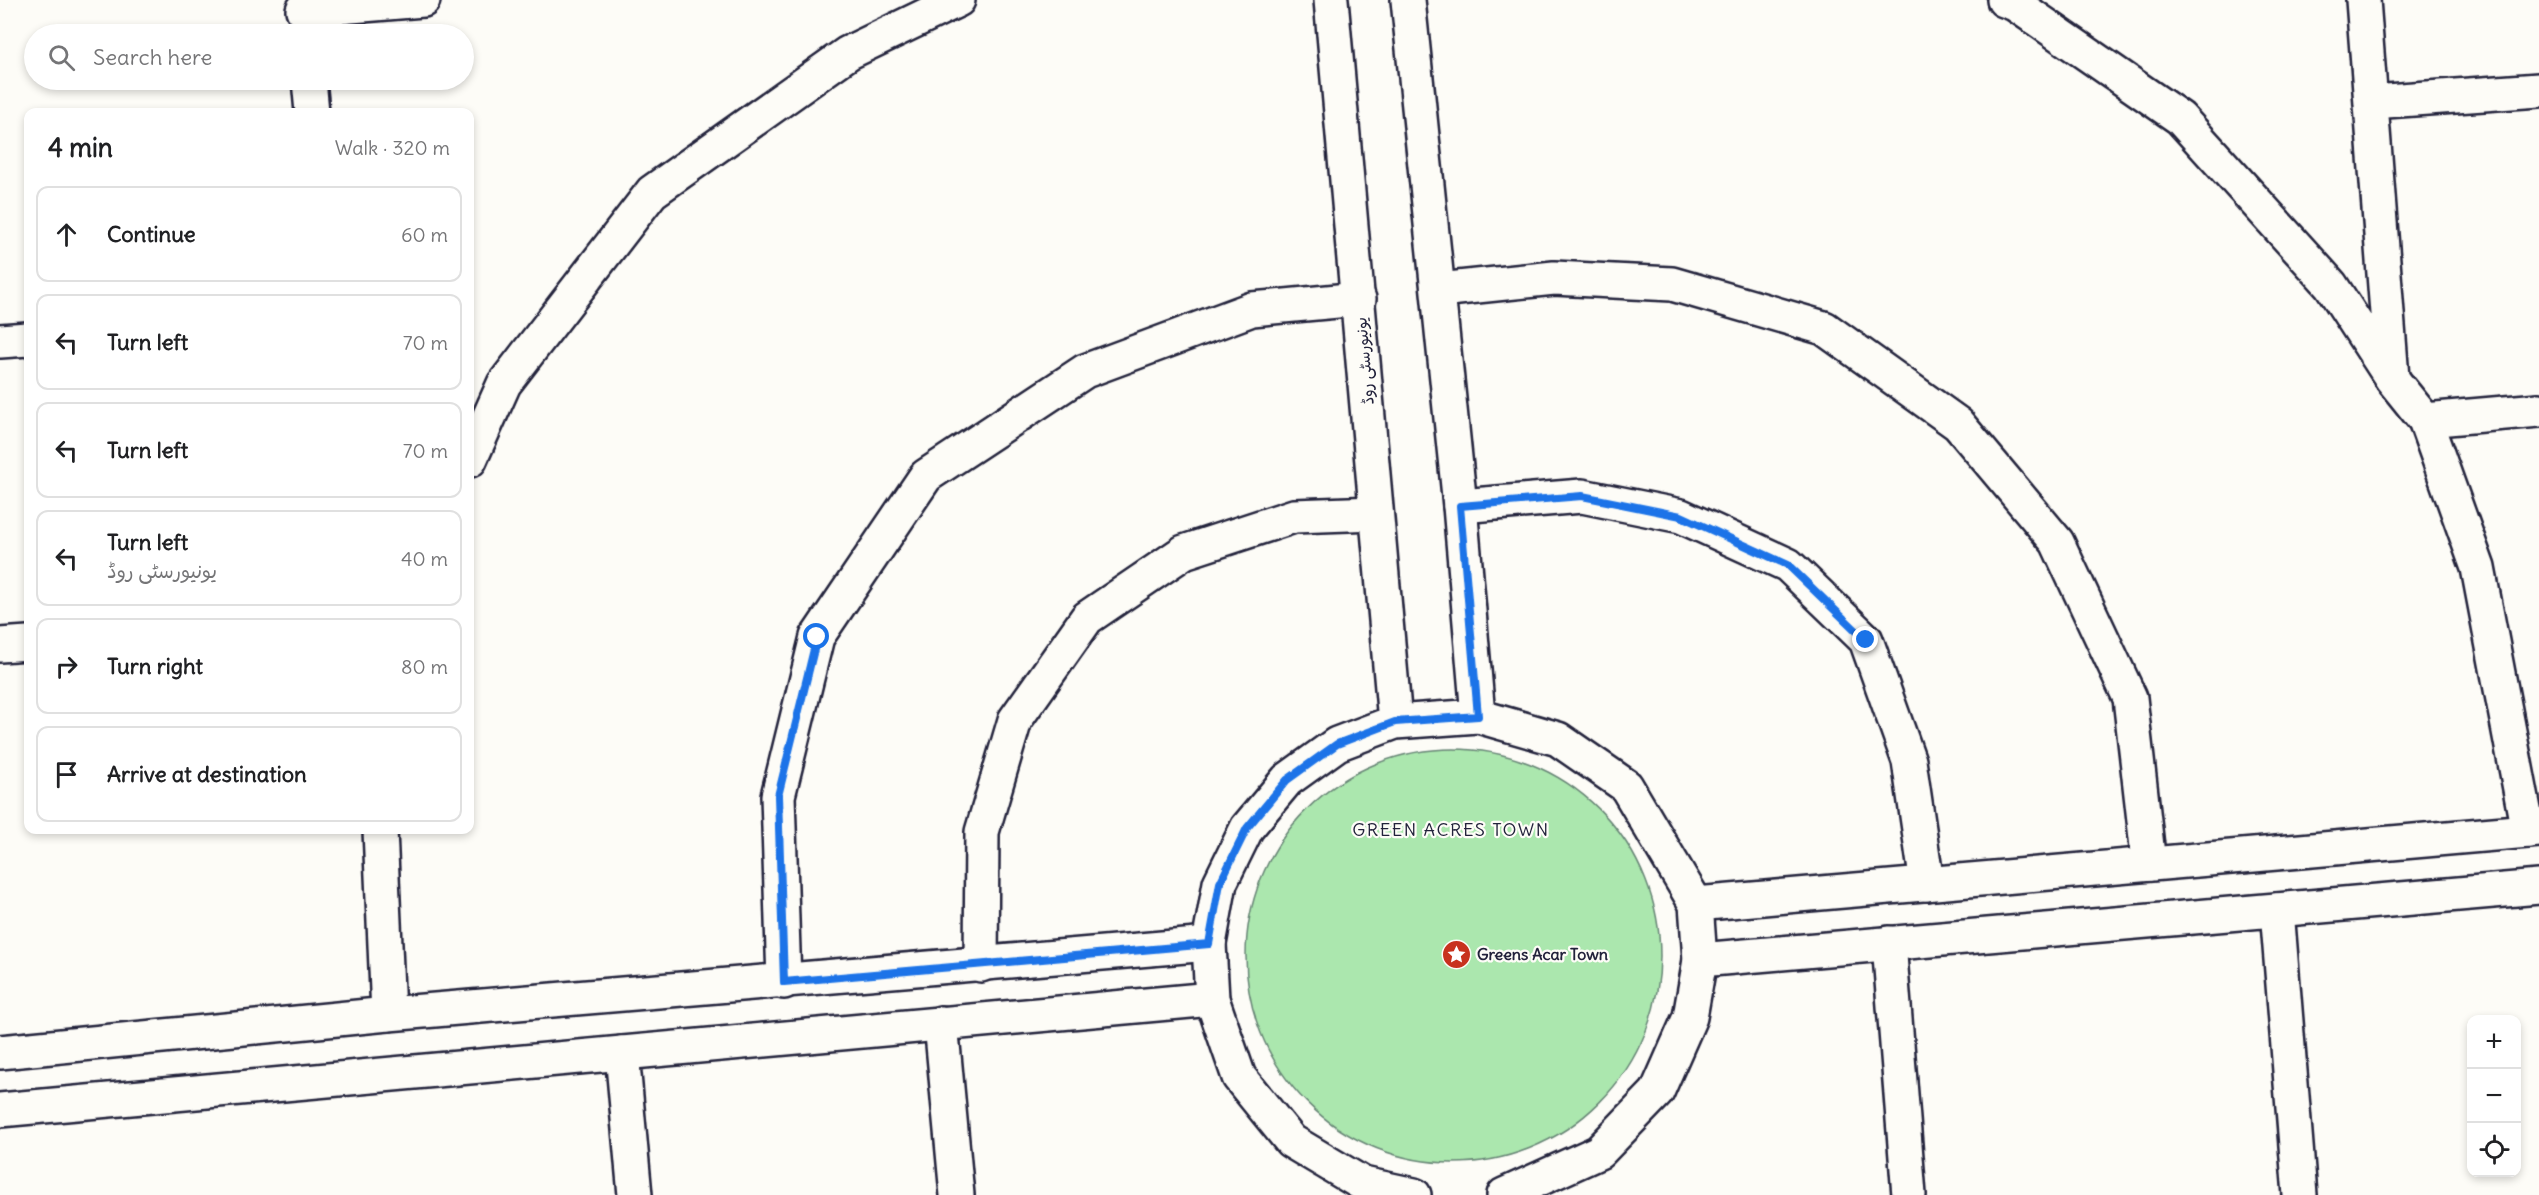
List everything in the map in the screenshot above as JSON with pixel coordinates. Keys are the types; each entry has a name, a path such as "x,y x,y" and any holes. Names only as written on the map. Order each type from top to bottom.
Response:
{"street":[{"path":"303,15 423,0"},
{"path":"474,451 504,384 652,192 848,53 958,0"},
{"name":"یونیورسٹی روڈ","path":"1331,0 1395,722"},
{"path":"1408,0 1439,290 1478,716"},
{"path":"1696,904 2534,830 2478,568 2425,420 2392,379 2331,285 2180,118 2015,4 2004,0"},
{"path":"2363,0 2392,379"},
{"path":"310,90 312,108"},
{"path":"2372,102 2539,90"},
{"path":"1439,290 1554,278 1672,284 1824,328 1958,424 2057,542 2130,698 2149,864"},
{"path":"784,982 778,796 817,637 926,476 1085,371 1252,309 1359,299"},
{"path":"0,341 24,339"},
{"path":"2425,420 2539,410"},
{"path":"1460,506 1582,496 1681,516 1788,565 1866,640 1909,761 1927,884"},
{"path":"981,965 982,832 1015,720 1087,618 1184,552 1293,516 1376,513"},
{"path":"0,645 24,643"},
{"path":"1414,1195 1362,1184 1291,1141 1239,1077 1212,999 1209,944 1220,883 1247,828 1287,780 1337,744 1395,722 1478,716 1558,739 1626,786 1696,904 1700,960 1690,1017 1657,1092 1599,1152 1504,1195"},
{"path":"380,834 388,1014"},
{"path":"1700,960 2539,887"},
{"path":"2277,910 2300,1195"},
{"path":"1889,943 1909,1195"},
{"path":"0,1052 388,1014 1209,944"},
{"path":"0,1110 1212,999"},
{"path":"941,1023 957,1195"},
{"path":"622,1053 634,1195"}],"green space":[{"path":"1453,749 1493,753 1532,764 1568,784 1600,809 1625,841 1645,877 1656,916 1660,956 1656,996 1645,1035 1625,1071 1600,1103 1568,1128 1532,1148 1493,1159 1453,1163 1413,1159 1374,1148 1338,1128 1306,1103 1281,1071 1261,1035 1250,996 1246,956 1250,916 1261,877 1281,841 1306,809 1338,784 1374,764 1413,753"}],"place":[{"name":"Greens Acar Town","path":"1456,954"}],"district":[{"name":"GREEN ACRES TOWN","path":"1451,829"}],"route":[{"path":"817,637 778,796 784,982 1209,944 1220,883 1247,828 1287,780 1337,744 1395,722 1478,716 1460,506 1582,496 1681,516 1788,565 1866,640"}]}
